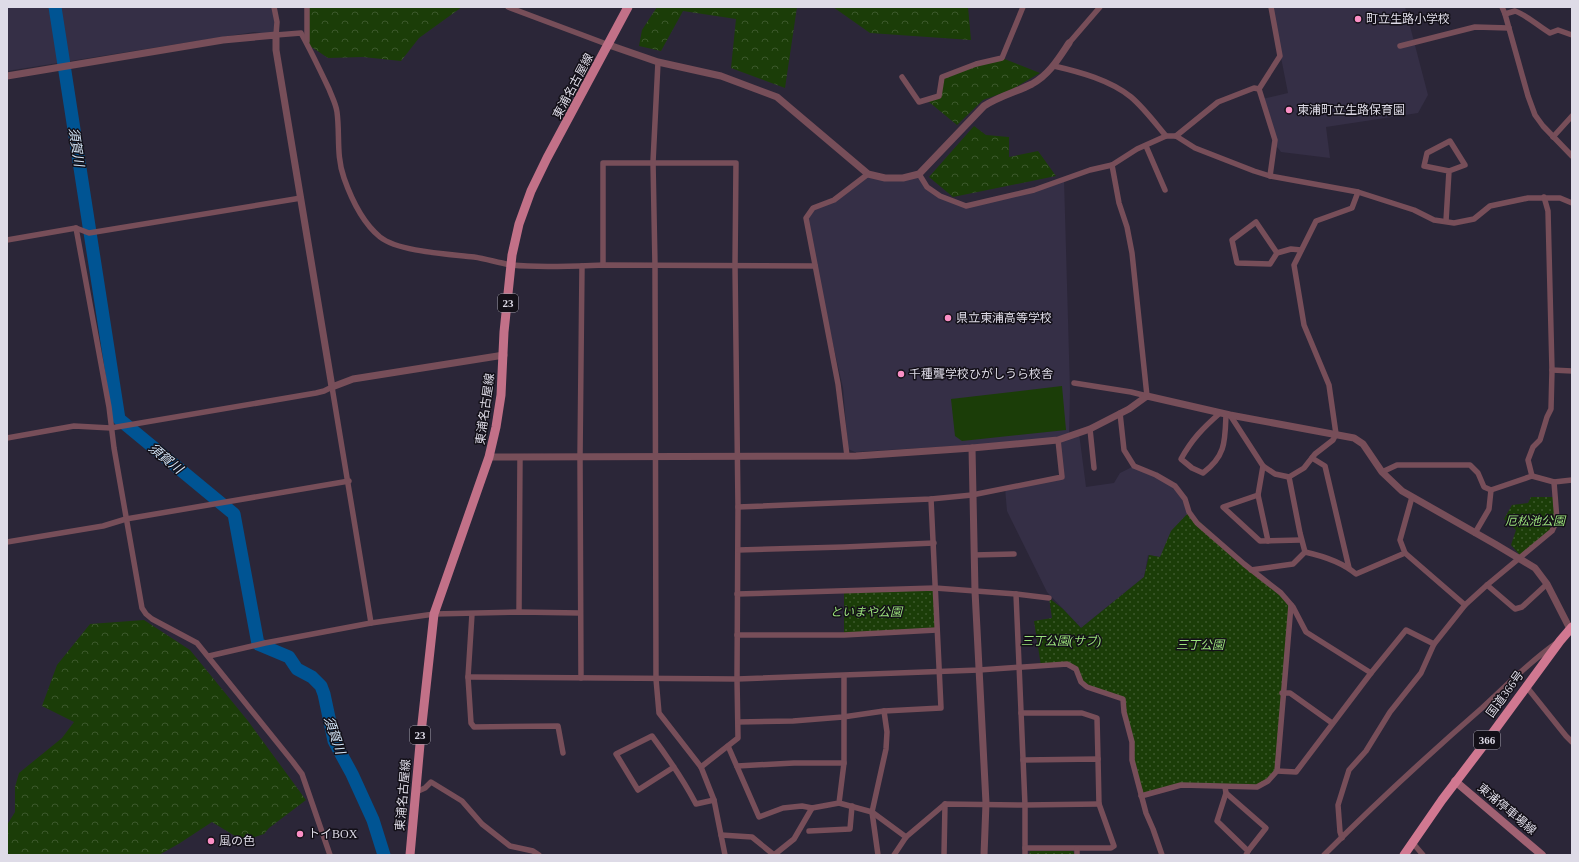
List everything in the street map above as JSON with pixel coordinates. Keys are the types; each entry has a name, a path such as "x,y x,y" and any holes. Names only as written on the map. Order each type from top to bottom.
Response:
{"highway":[{"name":"国道366号","path":"1404,855 1455,781 1571,628"}],"main road":[{"name":"東浦名古屋線","path":"410,855 420,733 434,614 489,457 496,427 501,396 504,332 512,255 519,224 531,191 628,7"},
{"name":"東浦停車場線","path":"1455,781 1542,855"}],"street":[{"path":"274,7 277,22 276,50 372,623"},
{"path":"307,7 307,44"},
{"path":"508,7 658,62 722,76 777,97 868,174 885,178 903,178 919,174 984,106 995,99 1033,83 1054,66 1098,7"},
{"path":"902,77 918,102 940,96 942,77 976,64 1002,58 1023,7"},
{"path":"1270,7 1280,56 1259,89 1275,140 1270,176"},
{"path":"1502,7 1530,102 1535,114 1543,126 1572,156"},
{"path":"1505,14 1515,11 1523,14 1537,26 1550,33 1558,30 1572,35"},
{"path":"1400,46 1475,27 1509,28"},
{"path":"7,76 223,40 301,33 336,104 339,158 343,177 356,204 368,223 380,237 397,246 448,255 475,257 512,265 815,266"},
{"path":"658,62 653,162 655,265 656,679 659,713 701,767 714,800 725,855"},
{"path":"1054,66 1079,72 1118,89 1131,98 1166,136"},
{"path":"1176,136 1218,102 1254,88 1259,89"},
{"path":"1553,137 1572,116"},
{"path":"919,174 927,187 940,196 966,206 1034,190 1090,170 1112,165 1138,149 1166,136 1176,136 1195,148 1254,171 1270,176 1358,192 1414,210 1434,220 1454,223 1474,219 1490,206 1528,198 1560,198 1572,203"},
{"path":"1450,141 1465,166 1449,171 1424,166 1427,153 1450,141"},
{"path":"1146,146 1165,190"},
{"path":"603,265 603,164 653,162 736,163 738,738 701,767"},
{"path":"1112,165 1119,203 1132,253 1147,396"},
{"path":"1446,222 1449,171"},
{"path":"846,456 838,384 806,218 812,208 834,200 868,174"},
{"path":"1225,414 1263,466 1275,474 1289,477 1304,468 1315,454 1333,440 1336,434 1329,385 1304,325 1294,265 1316,221 1352,208 1358,192"},
{"path":"1532,476 1528,460 1534,447 1540,440 1551,409 1552,370 1548,211 1544,197"},
{"path":"7,240 76,228 89,233 301,198"},
{"path":"1277,253 1256,222 1232,240 1237,262 1270,264 1277,253 1291,249 1301,250"},
{"path":"76,228 90,300 142,608 152,619 197,643 210,656 302,774 330,855"},
{"path":"581,678 580,457 582,266"},
{"path":"7,438 74,426 111,428 316,393 352,380 504,354"},
{"path":"1552,370 1572,371"},
{"path":"1074,383 1131,392 1225,414 1354,438 1363,444 1382,472 1402,491 1535,568 1547,584 1571,628"},
{"path":"489,457 846,456 972,448 1058,440 1090,429 1129,409 1147,396"},
{"path":"1120,413 1124,450 1134,466 1156,475 1175,486 1185,499 1189,512 1197,523 1251,570 1281,593 1291,605 1306,632 1371,673"},
{"path":"1225,414 1225,440 1221,452 1213,465 1203,473 1192,468 1181,459 1189,444 1199,432 1225,414"},
{"path":"1090,429 1094,468"},
{"path":"738,506 932,499 972,495 1062,477 1058,440"},
{"path":"972,448 975,591 986,803 984,855"},
{"path":"519,612 520,458"},
{"path":"1312,458 1325,466 1349,568"},
{"path":"1382,472 1397,465 1470,465 1478,473 1484,488 1491,490 1532,476 1554,482 1572,480"},
{"path":"1263,466 1258,495 1268,541"},
{"path":"1289,477 1301,540 1305,552"},
{"path":"7,542 103,526 126,519 349,481"},
{"path":"1342,838 1340,832 1338,805 1349,770 1366,751 1390,712 1421,673 1434,644 1465,605 1486,585 1520,559 1552,531 1557,520 1554,482"},
{"path":"1475,533 1488,509 1491,490"},
{"path":"1258,495 1222,507 1260,541 1301,540"},
{"path":"1412,497 1400,540 1405,553 1465,605"},
{"path":"738,722 843,718 884,711 941,708 932,499"},
{"path":"738,550 844,547 934,542"},
{"path":"1251,570 1293,564 1305,552"},
{"path":"1305,552 1320,555 1349,568 1356,574 1405,553"},
{"path":"974,555 1014,554"},
{"path":"1486,585 1515,609 1522,607 1547,584"},
{"path":"737,594 935,588 1049,598"},
{"path":"1016,594 1022,713 1025,855"},
{"path":"1141,796 1181,785 1257,787 1268,781 1277,771 1282,693 1291,605"},
{"path":"210,656 265,643 372,623 434,614 519,612 580,613"},
{"path":"472,614 468,677 471,723 474,727 558,726 563,753"},
{"path":"737,636 844,635 937,630"},
{"path":"1277,771 1296,772 1332,723 1406,630 1434,644"},
{"path":"1324,855 1407,774 1534,659 1560,641"},
{"path":"468,677 737,679 939,672 1066,664 1076,669 1081,682 1087,687 1123,699 1124,712 1132,742 1132,760 1146,813 1162,855"},
{"path":"840,803 844,763 844,676"},
{"path":"1526,686 1572,742"},
{"path":"1282,693 1290,693 1332,723"},
{"path":"878,855 872,812 886,748 887,732 884,711"},
{"path":"1022,713 1082,713 1097,718 1099,804 1114,846 1111,848 1077,852 1025,848"},
{"path":"674,767 638,790 616,754 652,736 683,779 696,804 714,800"},
{"path":"728,746 759,817 783,808 802,806 812,808 840,803 872,812 906,837"},
{"path":"1023,760 1098,760"},
{"path":"737,766 794,763 844,763"},
{"path":"416,792 425,788 431,782 462,801 482,824 510,846 533,851 539,855"},
{"path":"1225,787 1226,793 1217,821 1248,853 1266,828 1226,793"},
{"path":"944,855 945,804"},
{"path":"894,855 906,837 945,804 1099,804"},
{"path":"809,831 850,828 852,806"},
{"path":"721,835 752,837 774,855 794,839 812,808"},
{"path":"1412,842 1423,855"}],"shaded area":[{"path":"7,7 272,7 276,35 254,32 7,71"},
{"path":"1271,7 1405,7 1428,95 1418,113 1326,127 1330,158 1281,152 1277,147 1262,99 1288,93"},
{"name":"県立東浦高等学校","path":"868,174 885,178 919,174 927,187 966,206 1064,179 1070,390 1069,436 1079,433 1086,487 1114,483 1120,473 1134,466 1175,486 1189,512 1160,557 1148,555 1144,577 1081,628 1047,592 1007,511 1005,488 1062,477 1058,440 855,452 848,449 843,388 815,266 806,218 813,208 834,200"}],"green space":[{"path":"308,7 462,7 419,38 401,61 363,57 328,58 307,44"},
{"path":"657,7 797,7 785,88 731,68 736,19 683,11 661,51 639,46 642,30"},
{"path":"833,7 968,7 971,40 870,33"},
{"path":"1002,58 1040,73 1011,90 983,100 957,125 929,102 919,102 939,96 942,77"},
{"path":"974,126 986,135 1009,137 1009,157 1038,151 1056,176 953,197 929,177"},
{"path":"1062,386 1066,430 962,441 955,436 951,399"},
{"name":"厄松池公園","path":"1531,497 1555,497 1557,520 1552,531 1520,555 1511,545 1516,530 1504,519 1512,505 1528,503"},
{"name":"三丁公園","path":"1189,512 1291,605 1277,771 1257,787 1181,785 1141,796 1123,699 1081,682 1076,669 1067,664 1041,666 1034,621 1052,618 1049,598 1063,609 1081,628 1144,577 1149,555 1160,557 1171,531"},
{"name":"といまや公園","path":"935,588 937,630 844,635 844,592"},
{"path":"144,620 190,650 248,721 306,800 269,828 264,834 243,841 212,822 159,855 7,855 7,825 15,812 15,787 19,773 62,738 74,722 42,706 57,665 90,624"},
{"path":"1030,851 1073,851 1075,855 1029,855"}],"waterway":[{"name":"須賀川","path":"55,7 119,419 234,514 258,644 289,657 297,669 312,677 321,686 334,741 352,774 373,820 384,855"}],"place":[{"name":"町立生路小学校","path":"1358,19"},
{"name":"東浦町立生路保育園","path":"1289,110"},
{"name":"県立東浦高等学校","path":"948,318"},
{"name":"千種聾学校ひがしうら校舎","path":"901,374"},
{"name":"トイBOX","path":"300,834"},
{"name":"風の色","path":"211,841"}],"park label":[{"name":"三丁公園(サブ)","path":"1061,641"}]}
